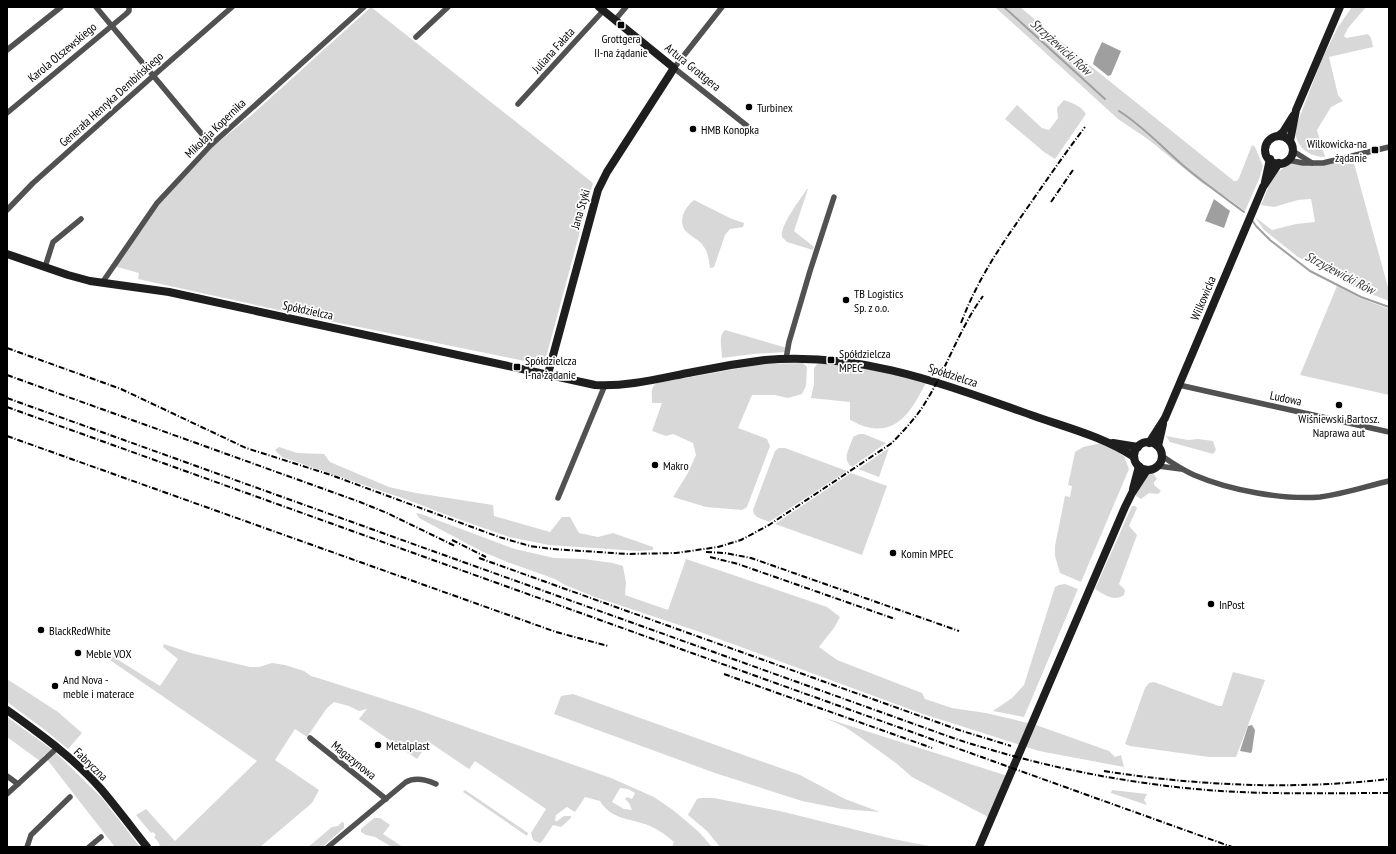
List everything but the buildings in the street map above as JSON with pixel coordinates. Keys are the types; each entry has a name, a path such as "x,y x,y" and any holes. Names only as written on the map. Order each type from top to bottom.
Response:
{"street":[{"path":"7,50 61,7"},
{"path":"96,7 211,145"},
{"name":"Karola Olszewskiego","path":"7,113 126,14 129,7"},
{"name":"Generała Henryka Dembińskiego","path":"7,210 34,183 232,7"},
{"name":"Mikołaja Kopernika","path":"102,283 157,203 211,145 364,7"},
{"path":"416,37 448,7"},
{"path":"615,20 626,7"},
{"path":"674,68 722,7"},
{"path":"1340,7 1296,110 1283,132 1272,138 1266,145 1266,154 1274,162 1279,163 1288,160 1303,163 1323,163 1389,147"},
{"name":"Artura Grottgera","path":"601,9 756,133"},
{"name":"Juliana Fałata","path":"518,104 601,9"},
{"name":"Jana Styki","path":"548,374 598,190 607,172 674,68"},
{"path":"1290,141 1296,110"},
{"path":"1278,136 1285,137 1290,141 1293,151 1288,160"},
{"path":"1293,151 1313,163"},
{"name":"Wilkowicka","path":"1264,187 1270,159"},
{"name":"Wilkowicka","path":"1158,446 1165,418 1179,385 1264,187 1279,163"},
{"path":"786,359 789,342 834,197"},
{"path":"45,267 53,242 81,219"},
{"name":"Spółdzielcza","path":"7,254 68,275 102,283 176,294 595,385 618,385 744,362 811,359 835,360 869,365 936,381 1108,442 1138,447"},
{"path":"558,498 605,385"},
{"name":"Ludowa","path":"1179,385 1389,432"},
{"name":"Wilkowicka","path":"1149,442 1165,418"},
{"name":"Spółdzielcza","path":"1108,442 1134,457"},
{"path":"1149,442 1158,446 1161,450 1162,456 1158,466 1147,470 1139,466 1134,457 1138,447 1149,442"},
{"path":"1162,456 1182,469 1195,475 1222,484 1277,497 1298,498 1321,496 1389,480"},
{"path":"979,847 1132,493 1139,466"},
{"path":"1158,466 1182,469"},
{"path":"1132,493 1147,470"},
{"name":"Fabryczna","path":"7,710 42,735 83,771 100,788 147,847"},
{"name":"Magazynowa","path":"310,738 386,799"},
{"path":"7,794 57,748"},
{"path":"7,776 18,784"},
{"path":"328,847 411,780 425,781 436,784"},
{"path":"27,847 31,835 70,796"},
{"path":"89,847 101,837"}],"shaded area":[{"path":"371,7 593,183 544,365 310,317 138,279 139,273 114,266 156,207 214,146 255,112"},
{"path":"995,7 1020,7 1082,59 1234,181 1237,181 1239,178 1252,145 1255,147 1263,166 1245,211 1229,199 1202,183 1149,140 1118,119"},
{"path":"1352,7 1366,7 1348,28 1344,36 1346,38 1368,34 1371,38 1373,47 1329,57 1338,95 1343,101 1331,107 1317,130 1325,157 1313,155 1308,153 1297,141 1295,129 1322,59 1338,27"},
{"path":"1102,42 1121,51 1111,75 1108,76 1093,64"},
{"path":"1064,100 1079,107 1086,114 1055,159 1044,152 1005,119 1017,105 1042,128 1049,130 1058,118 1057,108"},
{"path":"1352,156 1389,291 1389,301 1358,289 1298,257 1264,230 1255,217 1272,230 1296,224 1315,222 1311,199 1298,200 1274,207 1261,205 1270,183 1278,172 1294,160 1323,163"},
{"path":"807,189 794,231 814,247 813,250 787,242 782,237 782,232 787,219"},
{"path":"1214,199 1230,211 1224,228 1205,221"},
{"path":"694,200 732,219 744,223 743,227 730,229 725,235 714,267 710,268 707,254 701,243 689,234 683,227 683,215 687,207"},
{"path":"1337,286 1360,298 1389,309 1389,395 1300,375"},
{"path":"725,330 787,348 786,352 722,358 721,339"},
{"path":"803,363 807,367 806,386 802,394 788,398 775,395 752,395 738,428 767,439 770,446 747,507 742,510 706,507 673,497 688,473 696,455 693,443 673,434 666,436 652,431 662,403 652,403 653,387 657,383 763,364"},
{"path":"818,363 836,364 928,379 918,398 905,415 898,422 889,427 879,429 860,425 850,420 850,402 811,398 814,384 814,368"},
{"path":"859,434 864,434 886,443 852,467 847,460 847,453 853,437"},
{"path":"1166,436 1188,440 1198,439 1213,441 1216,450 1213,454 1170,442"},
{"path":"1102,443 1121,451 1120,454 1124,456 1129,469 1081,582 1060,573 1055,556 1055,546 1065,496 1070,497 1072,486 1068,485 1075,452 1083,447"},
{"path":"279,447 297,453 324,454 330,462 389,487 416,493 493,505 494,516 550,532 562,517 570,517 579,533 598,537 613,533 653,547 653,550 638,551 549,545 509,537 408,500 282,457 275,450"},
{"path":"779,448 785,448 847,471 769,522 757,517 753,510 775,451"},
{"path":"889,448 879,477 858,469"},
{"path":"1151,470 1157,479 1154,482 1154,485 1161,491 1158,494 1149,493 1141,499 1136,496 1136,494 1148,472"},
{"path":"851,473 887,486 862,555 775,524"},
{"path":"1132,506 1137,508 1129,526 1137,535 1119,584 1125,590 1124,595 1113,598 1095,589"},
{"path":"416,513 515,549 554,558 584,559 623,566 626,583 625,595 668,610 686,559 827,607 840,617 834,628 819,647 837,660 922,693 925,699 952,708 986,713 1028,723 1025,744 1036,725 1109,751 1115,757 1121,755 1124,767 1039,751 920,713 700,632 595,597 565,585 555,579 481,551 419,518"},
{"path":"1065,584 1078,589 1024,717 993,711 1012,698 1024,685 1055,587"},
{"path":"164,644 191,653 250,667 259,667 272,663 285,665 304,671 311,676 415,709 611,778 654,797 673,810 699,832 712,847 672,847 674,842 657,829 643,823 616,816 600,801 585,797 575,812 567,807 556,815 555,821 564,816 571,816 571,818 561,827 553,825 540,843 533,840 531,833 546,809 475,761 469,769 429,742 417,759 359,719 367,709 359,711 349,706 334,702 327,708 307,737 295,729 275,760 319,790 312,803 260,847 160,847 159,843 154,837 156,835 153,832 151,833 136,815 146,809 175,841 257,761 104,656 112,656 160,686 178,659 163,647","holes":["620,788 628,789 635,793 632,799 627,797 625,799 629,803 632,810 624,809 612,802"]},
{"path":"1233,672 1265,680 1236,757 1209,757 1130,746 1125,744 1145,688 1149,683 1154,682 1222,706"},
{"path":"7,679 58,712 82,733 68,749 7,702"},
{"path":"573,694 800,775 845,799 880,812 842,809 802,801 715,773 554,714 561,696"},
{"path":"7,717 54,751 102,798 140,847 115,847 46,758 45,754 40,761 7,737"},
{"path":"825,718 1011,777 992,819 912,777 896,763 854,733"},
{"path":"1252,725 1255,730 1252,751 1251,753 1240,751 1248,726"},
{"path":"465,790 528,833 527,836 463,792"},
{"path":"1112,790 1147,794 1144,800 1147,805 1111,793"},
{"path":"714,798 784,812 893,839 934,847 720,847 707,831 688,815 697,799"},
{"path":"374,818 380,818 390,825 383,834 403,847 392,847 375,837 361,832 361,829"},
{"path":"342,822 344,823 344,828 322,847 308,847 332,827 338,826"}],"waterway":[{"name":"Strzyżewicki Rów","path":"1004,7 1105,99"},
{"name":"Strzyżewicki Rów","path":"1119,111 1145,130 1192,173 1244,212"},
{"name":"Strzyżewicki Rów","path":"1252,220 1270,240 1310,271 1361,297 1389,307"}],"railway":[{"path":"961,323 983,275 1050,175 1085,127"},
{"path":"1051,202 1073,170"},
{"path":"7,348 121,389 246,448 331,475 499,537 530,546 552,549 628,554 676,553 718,547 741,540 769,525 892,443 914,419 925,403 967,322 983,296"},
{"path":"7,375 360,502 387,513 455,546"},
{"path":"7,398 953,738 1012,756 1072,770 1164,786 1243,792 1389,793"},
{"path":"7,407 1232,847"},
{"path":"7,436 556,632 608,646"},
{"path":"452,540 486,557"},
{"path":"706,552 725,553 751,558 959,631"},
{"path":"710,557 738,564 895,619"},
{"path":"479,558 959,730 1011,746"},
{"path":"724,674 932,748"},
{"path":"1104,771 1175,780 1246,785 1318,784 1389,779"}],"place":[{"name":"Grottgera II-na żądanie","path":"621,25"},
{"name":"Turbinex","path":"749,107"},
{"name":"HMB Konopka","path":"693,129"},
{"name":"Wilkowicka-na żądanie","path":"1375,150"},
{"name":"TB Logistics Sp. z o.o.","path":"846,300"},
{"name":"Spółdzielcza MPEC","path":"831,360"},
{"name":"Spółdzielcza I-na żądanie","path":"517,367"},
{"name":"Wiśniewski Bartosz. Naprawa aut","path":"1339,405"},
{"name":"Makro","path":"655,465"},
{"name":"Komin MPEC","path":"893,553"},
{"name":"InPost","path":"1211,604"},
{"name":"BlackRedWhite","path":"41,630"},
{"name":"Meble VOX","path":"78,653"},
{"name":"And Nova - meble i materace","path":"55,686"},
{"name":"Metalplast","path":"378,745"}]}
